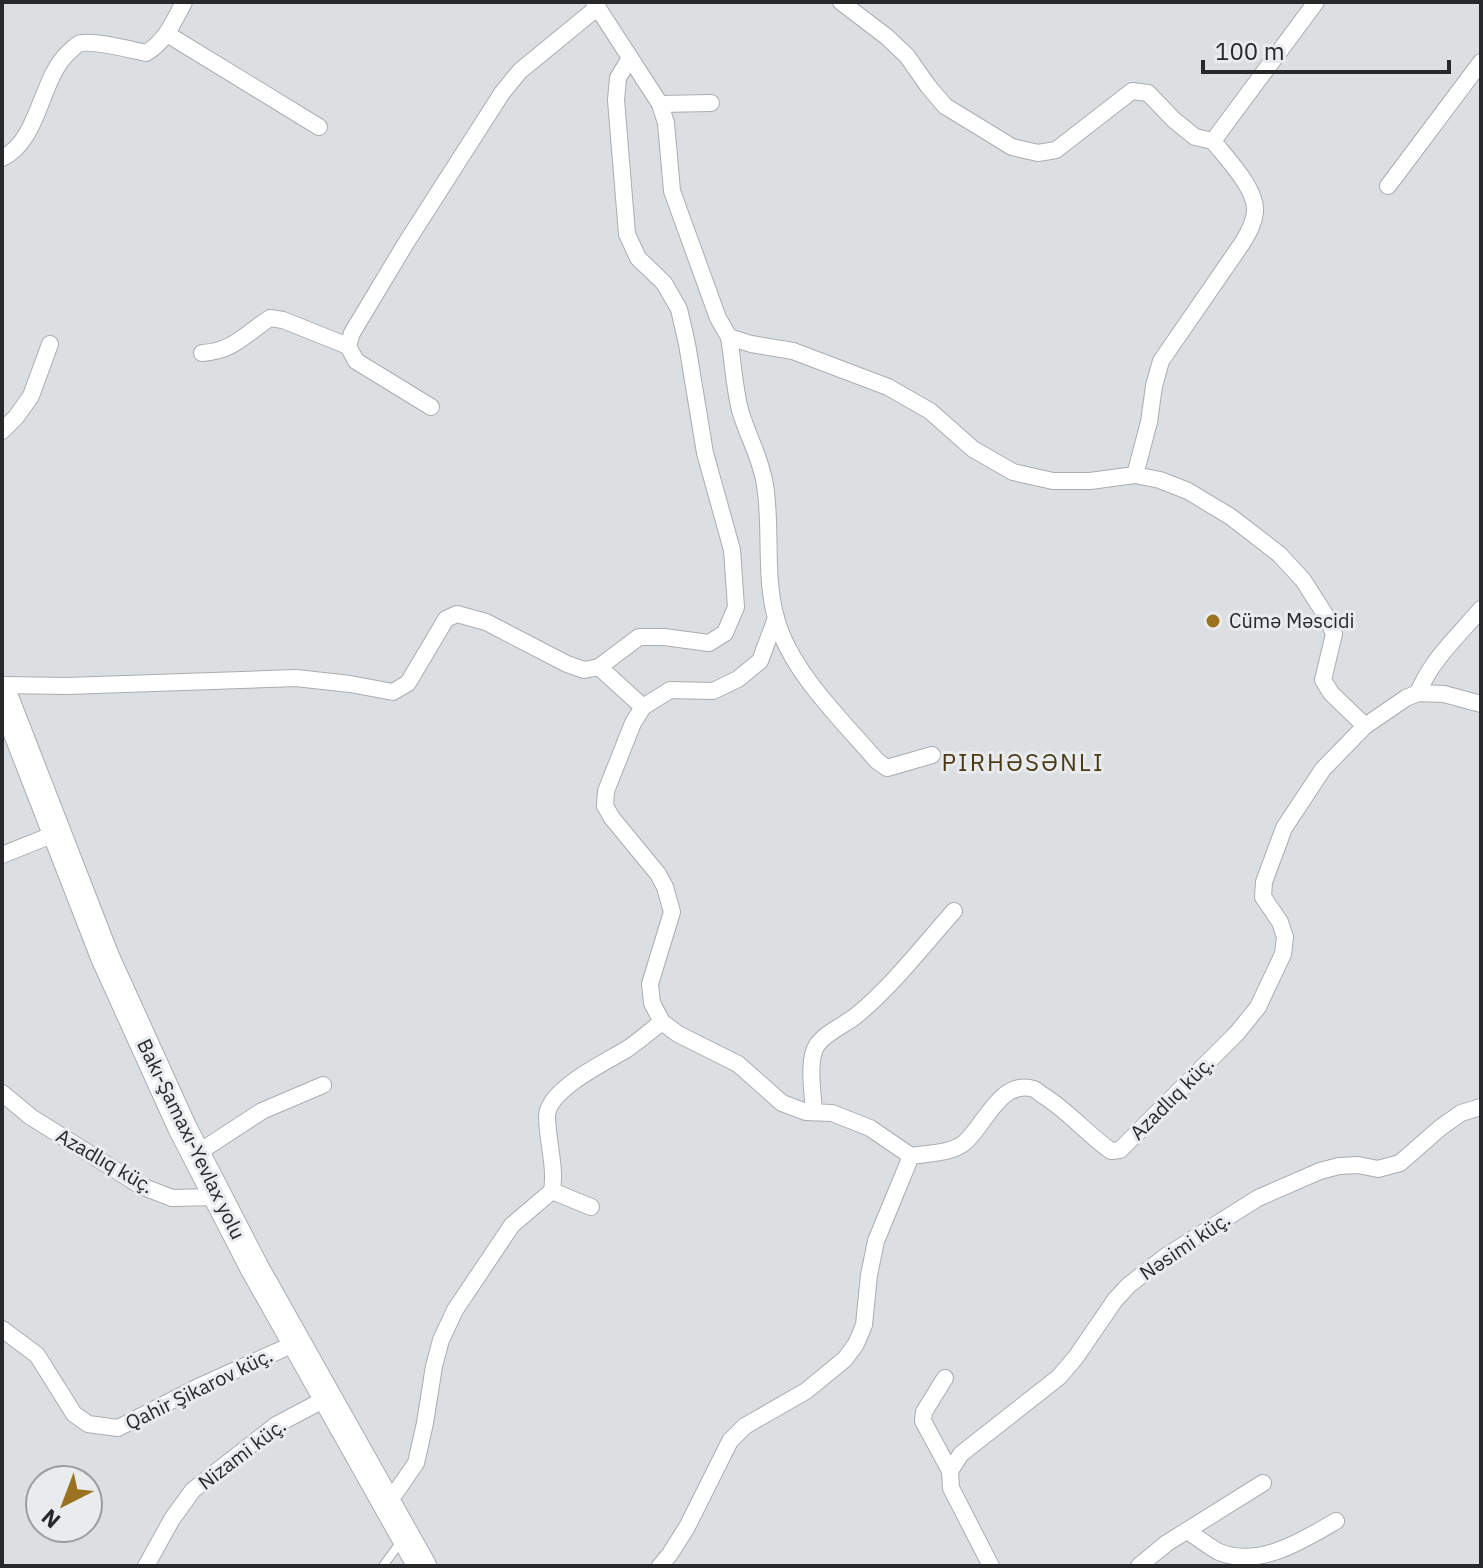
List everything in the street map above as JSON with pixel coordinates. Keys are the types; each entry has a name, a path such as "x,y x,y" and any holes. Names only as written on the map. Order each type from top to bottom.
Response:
{"highway":[{"name":"Bakı-Şamaxı-Yevlax yolu","path":"2,692 105,957 145,1049 218,1197 296,1343 422,1566"}],"street":[{"path":"2,158 12,153 34,121 63,58 77,44 95,43 146,53 167,34 184,2"},
{"path":"841,2 907,56 945,106 1012,147 1038,153 1056,150 1132,91 1148,93 1195,137 1213,141 1253,193 1256,210 1252,226 1161,361 1135,475"},
{"path":"1213,141 1316,2"},
{"path":"348,346 352,333 406,243 502,93 520,71 596,5 660,104 666,123 672,191 708,294 729,337 740,409 764,482 770,583 776,618 792,655 812,684 877,761 887,768 932,755"},
{"path":"167,34 319,127"},
{"path":"2,685 67,686 296,678 393,692 408,683 446,619 457,614 486,622 584,670 599,667 639,637 709,643 725,633 736,607 732,550 705,453 679,309 664,283 638,258 627,234 616,100 618,78 630,58"},
{"path":"1388,186 1481,62"},
{"path":"660,104 711,103"},
{"path":"202,353 231,347 270,318 283,320 348,346 356,361 431,407"},
{"path":"729,337 793,351 888,387 930,411 973,449 1013,472 1053,481 1090,481 1135,475 1160,480 1188,491 1231,517 1279,554 1303,580 1334,634 1323,680 1331,693 1365,726 1418,693 1444,694 1481,704"},
{"path":"2,431 31,396 50,344"},
{"path":"1418,693 1432,665 1481,609"},
{"path":"660,1566 687,1527 730,1441 745,1426 806,1391 845,1359 856,1344 864,1325 876,1241 911,1156 870,1128 832,1113 806,1112 782,1103 738,1064 678,1034 662,1022 652,1003 650,984 672,912 658,874 605,806 606,791 633,723 643,707 670,690 713,691 738,679 760,661 776,618"},
{"path":"599,667 643,707"},
{"name":"Azadlıq küç.","path":"911,1156 954,1149 966,1141 992,1107 1006,1094 1018,1089 1033,1089 1055,1103 1111,1151 1120,1150 1237,1033 1258,1007 1283,954 1285,937 1280,922 1263,897 1264,882 1284,828 1323,769 1365,726"},
{"path":"2,855 57,833"},
{"path":"814,1112 812,1064 817,1046 882,991 954,911"},
{"path":"385,1501 396,1492 416,1463 434,1366 441,1340 455,1310 512,1225 552,1191 555,1175 547,1113 554,1098 662,1022"},
{"path":"196,1154 262,1111 323,1085"},
{"name":"Azadlıq küç.","path":"2,1093 31,1117 141,1186 172,1198 218,1197"},
{"name":"Nəsimi küç.","path":"950,1471 961,1454 1059,1377 1115,1300 1166,1256 1258,1198 1320,1171 1358,1165 1378,1169 1400,1163 1461,1113 1481,1107"},
{"path":"552,1191 591,1207"},
{"name":"Qahir Şikarov küç.","path":"5,1335 37,1355 74,1414 88,1424 118,1428 198,1387 296,1343"},
{"path":"945,1378 924,1412 923,1421 950,1471 951,1488 991,1566"},
{"name":"Nizami küç.","path":"146,1566 172,1519 193,1490 276,1425 327,1398"},
{"path":"1139,1566 1167,1543 1263,1483"},
{"path":"1187,1531 1219,1552 1241,1559 1266,1555 1295,1545 1336,1521"}],"lane":[{"path":"383,1566 404,1536"}],"place":[{"name":"Cümə Məscidi","path":"1213,621"}],"district":[{"name":"PIRHƏSƏNLI","path":"1023,763"}]}
